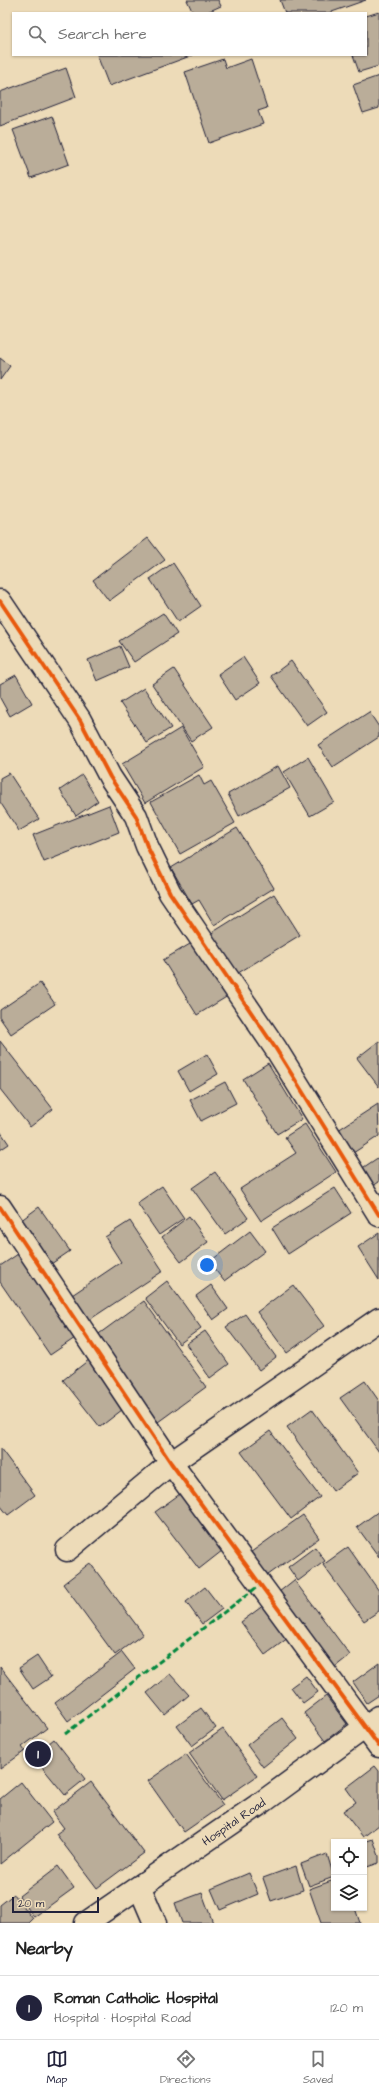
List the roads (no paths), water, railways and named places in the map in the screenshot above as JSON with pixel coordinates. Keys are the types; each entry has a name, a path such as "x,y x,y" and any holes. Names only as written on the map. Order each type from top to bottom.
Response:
{"street":[{"path":"0,601 80,720 110,777 136,816 147,846 170,893 276,1049 379,1215"},
{"path":"0,1208 171,1463 372,1723 379,1746"},
{"path":"67,1550 171,1463 379,1319"},
{"name":"Hospital Road","path":"86,1923 140,1888 372,1723"},
{"path":"140,1888 155,1923"}],"place":[{"name":"Roman Catholic Hospital","path":"38,1754"}]}
